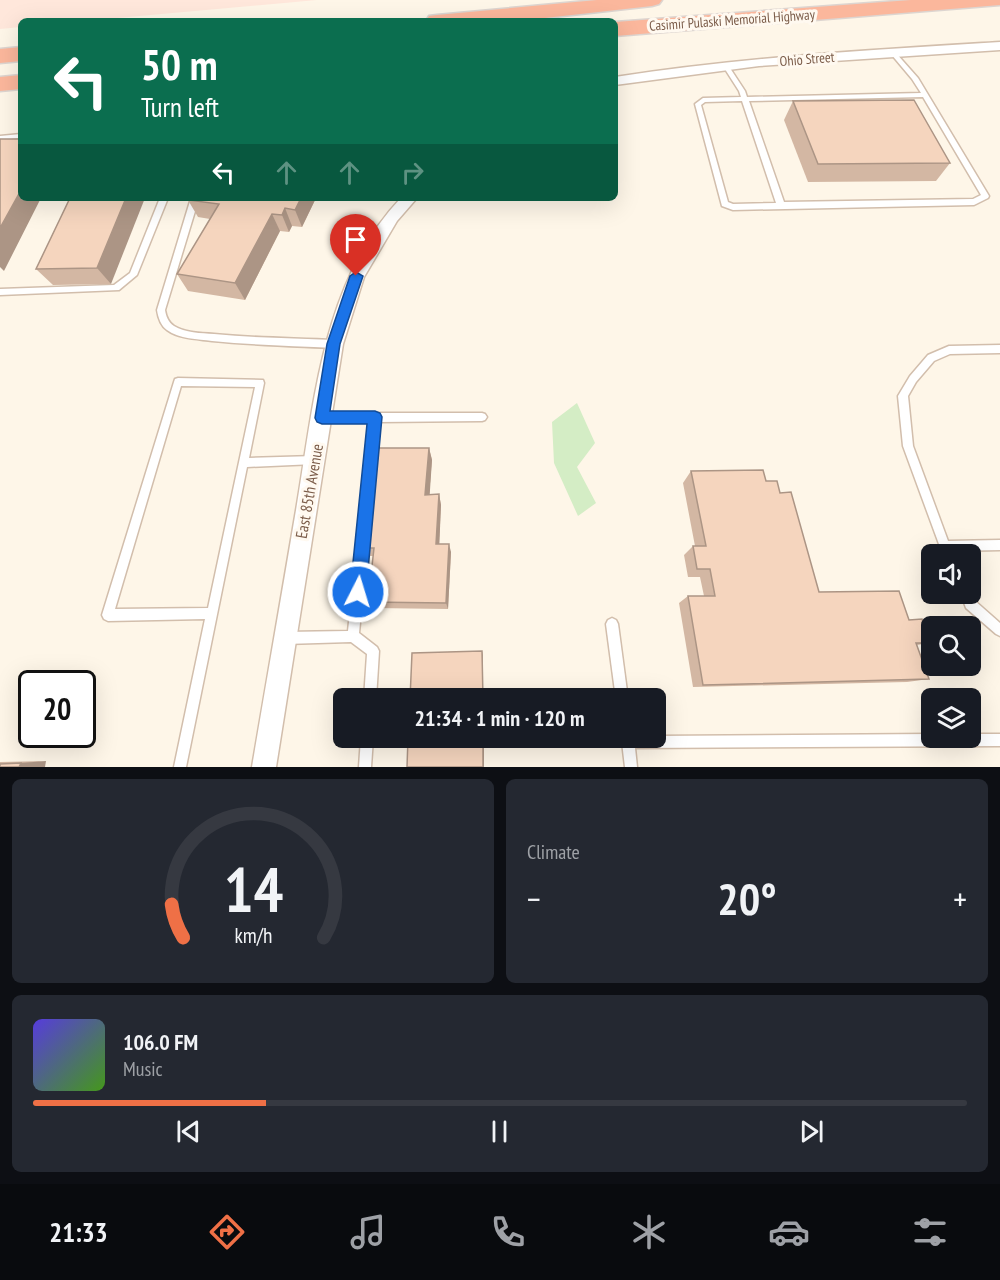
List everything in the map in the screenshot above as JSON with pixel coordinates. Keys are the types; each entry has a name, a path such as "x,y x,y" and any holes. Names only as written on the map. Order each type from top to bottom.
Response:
{"highway":[{"name":"Casimir Pulaski Memorial Highway","path":"475,18 652,0"},
{"name":"Casimir Pulaski Memorial Highway","path":"618,28 993,0"},
{"path":"958,3 1000,3"},
{"path":"0,56 18,54"},
{"path":"0,84 18,82"}],"street":[{"name":"Ohio Street","path":"618,81 726,66 1000,46"},
{"name":"East 85th Avenue","path":"264,767 334,344 356,276 392,217 407,201"}],"lane":[{"path":"893,53 915,78 985,196 974,202 733,207 725,204 698,104 703,100 744,97 925,95"},
{"path":"726,66 744,97 781,205"},
{"path":"0,138 18,136"},
{"path":"0,292 116,288 133,275 163,201"},
{"path":"194,201 161,310 162,318 170,329 180,333 211,336 334,344"},
{"path":"944,544 908,446 903,396 913,379 931,358 949,350 1000,348"},
{"path":"180,767 210,613 260,383 178,382 108,615 210,613"},
{"path":"366,510 375,417"},
{"path":"322,418 482,417"},
{"path":"243,463 315,460"},
{"path":"353,636 364,533"},
{"path":"981,547 1000,545"},
{"path":"970,604 1000,630"},
{"path":"612,624 621,688"},
{"path":"285,638 353,636 374,651 371,688"},
{"path":"666,740 1000,740"},
{"path":"365,767 366,748"},
{"path":"628,748 631,767"}],"shaded area":[{"path":"0,0 317,0 117,18 18,18 18,27 0,29"}],"green space":[{"path":"577,403 595,443 577,467 596,503 578,516 554,463 552,422"}],"building":[{"path":"914,100 950,163 818,164 793,101"},
{"path":"0,139 18,139 18,195 0,228"},
{"path":"69,201 125,201 97,268 36,269"},
{"path":"196,201 300,201 295,210 285,208 282,215 272,214 235,283 177,274 219,204"},
{"path":"373,448 429,448 425,495 439,494 436,544 449,544 446,603 368,602 374,548 361,548"},
{"path":"763,470 766,481 777,481 780,493 791,492 819,592 899,591 909,620 921,619 921,643 916,643 921,657 921,676 928,676 929,679 703,685 688,596 715,596 710,569 697,569 693,546 706,546 691,471"},
{"path":"482,651 483,688 410,688 412,653"},
{"path":"408,748 483,748 483,767 407,767"},
{"path":"21,763 19,767 0,767 0,764"}],"route":[{"path":"356,276 334,344 322,418 375,417 358,592"}]}
